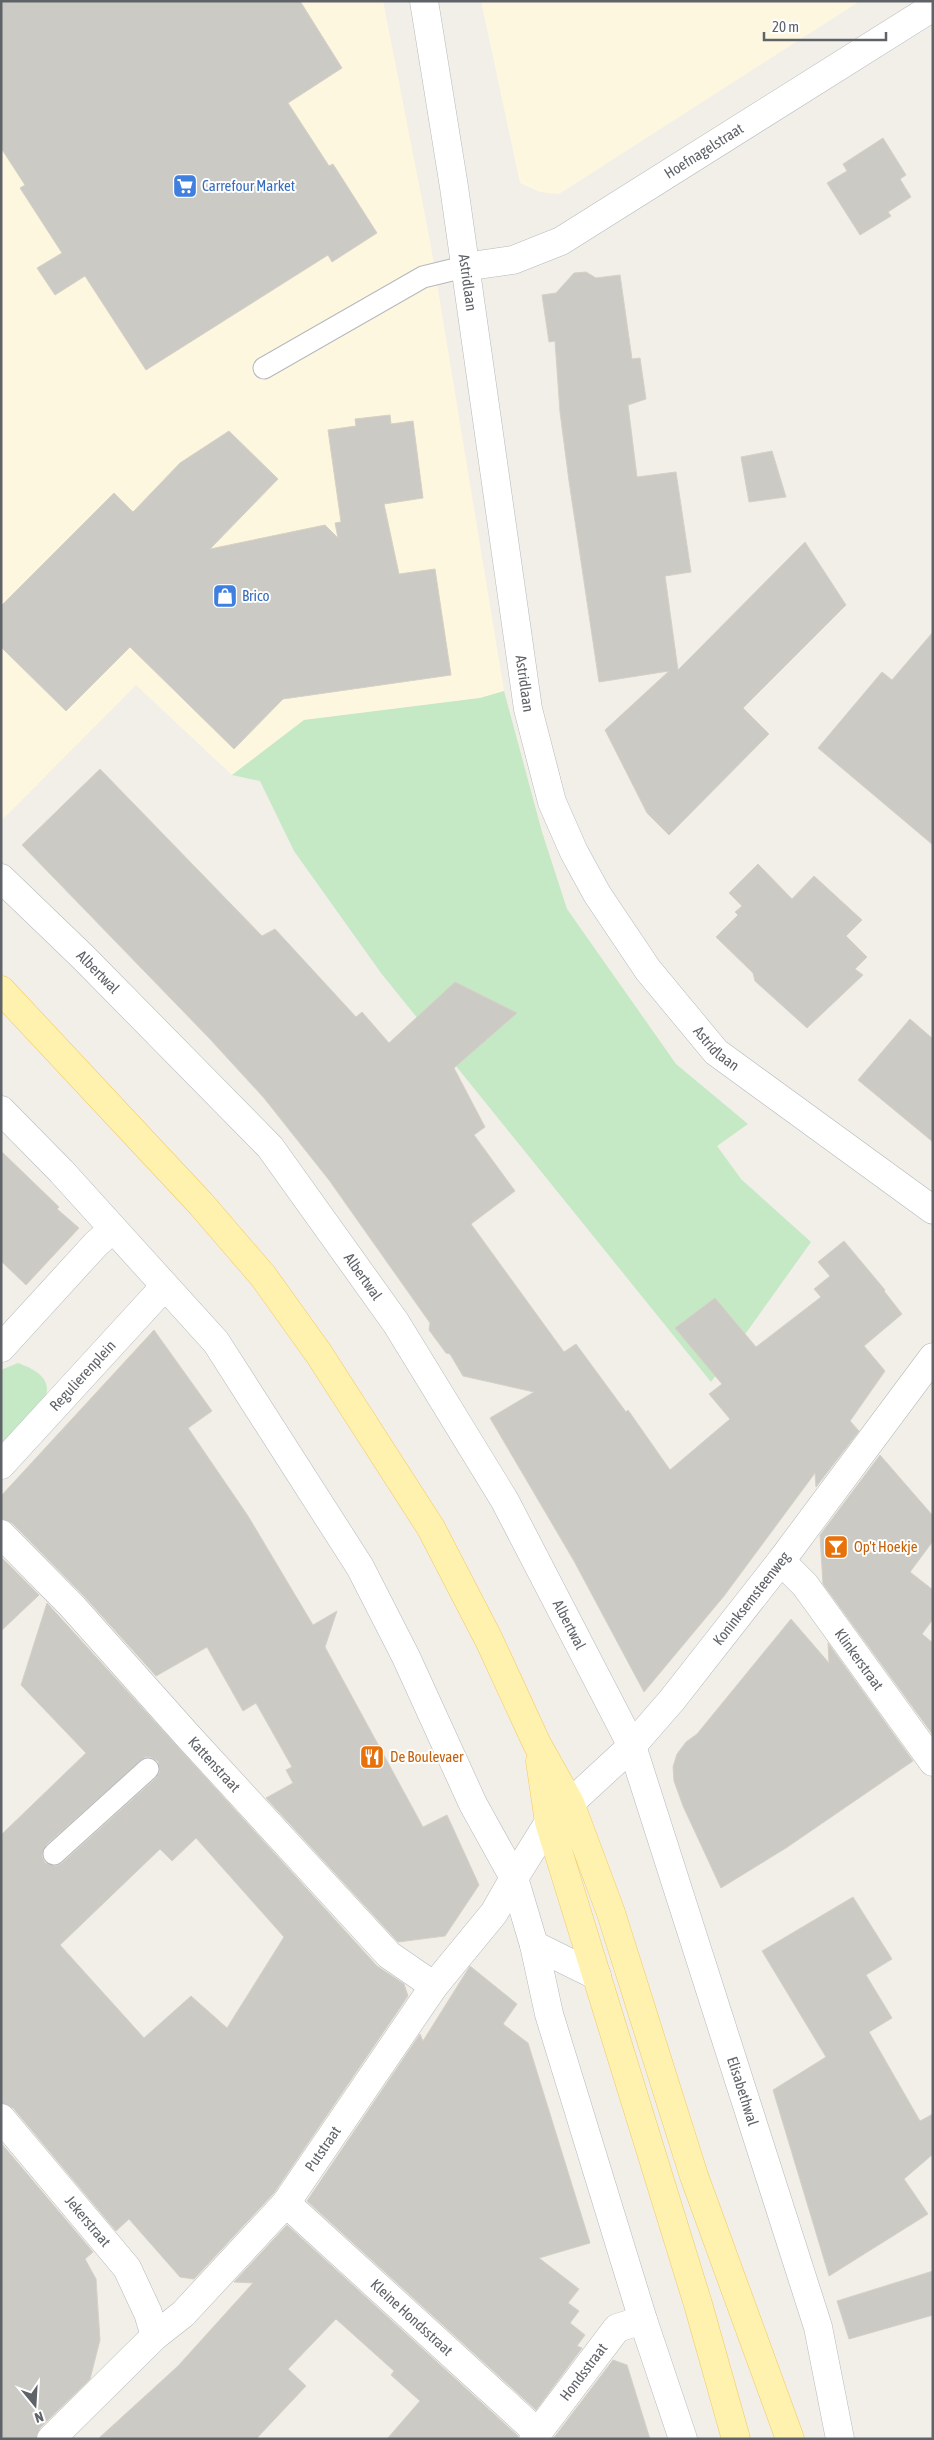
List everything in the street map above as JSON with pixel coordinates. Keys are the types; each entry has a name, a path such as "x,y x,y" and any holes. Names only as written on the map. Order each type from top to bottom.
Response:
{"main road":[{"path":"1,990 201,1204 262,1276 319,1354 431,1528 489,1640 537,1744 570,1803 611,1913 694,2176 790,2439"},
{"path":"537,1744 549,1822 698,2304 736,2439"}],"street":[{"name":"Astridlaan","path":"424,1 454,187 528,709 552,802 574,852 597,894 648,970 716,1052 933,1210"},
{"name":"Hoefnagelstraat","path":"464,267 513,260 561,241 933,7"},
{"name":"Albertwal","path":"1,878 84,957 270,1147 396,1323 500,1492 632,1746"},
{"path":"1,1110 60,1171 216,1342 360,1567 406,1657 474,1804 514,1878 534,1945 549,2014 643,2320 683,2439"},
{"path":"1,1348 112,1229"},
{"name":"Regulierenplein","path":"1,1465 165,1286"},
{"name":"Koninksemsteenweg","path":"549,1822 632,1746 672,1700 781,1561 933,1357"},
{"name":"Kattenstraat","path":"1,1534 72,1606 181,1740 389,1955 434,1986"},
{"name":"Klinkerstraat","path":"781,1561 805,1585 933,1762"},
{"name":"Elisabethwal","path":"632,1746 818,2327 840,2439"},
{"name":"Putstraat","path":"51,2439 155,2336 183,2314 286,2203 434,1986 494,1913 549,1822"},
{"path":"534,1945 597,1976"},
{"name":"Jekerstraat","path":"1,2118 127,2268 148,2313 155,2336"},
{"name":"Kleine Hondsstraat","path":"286,2203 535,2435"},
{"name":"Hondsstraat","path":"535,2435 617,2328 643,2320"}],"lane":[{"path":"264,368 423,277 464,267"},
{"path":"54,1854 148,1769"}],"shaded area":[{"path":"1,1 383,1 430,241 504,691 480,698 304,720 232,775 136,685 1,821"},
{"path":"481,1 860,1 559,194 540,192 520,183"}],"green space":[{"path":"504,691 542,832 567,909 676,1064 748,1124 717,1146 741,1179 811,1242 711,1382 381,973 294,851 260,781 232,775 304,720 480,698"},
{"path":"18,1363 36,1372 45,1381 47,1392 43,1402 34,1413 1,1445 1,1370"}],"building":[{"name":"Carrefour Market","path":"1,1 300,1 342,68 288,103 329,166 333,164 377,233 332,262 328,255 146,370 85,276 55,295 37,268 62,253 20,188 25,185 1,148"},
{"path":"883,138 906,175 900,179 911,197 888,212 891,216 860,235 827,183 847,171 843,164"},
{"path":"586,272 596,278 620,275 632,359 640,358 646,399 628,405 637,477 676,472 691,572 665,576 678,670 805,542 846,605 743,708 769,734 669,835 647,813 605,730 669,671 599,682 560,412 555,341 549,342 542,295 556,293 574,273"},
{"name":"Brico","path":"390,415 391,424 413,421 423,498 384,504 399,574 435,569 451,675 283,699 234,749 130,647 66,711 1,647 1,606 114,493 133,512 180,463 229,431 278,479 210,549 325,525 338,538 335,523 341,522 328,430 356,426 355,419"},
{"path":"772,451 786,497 749,502 741,457"},
{"path":"933,632 933,845 818,748 882,672 892,680"},
{"path":"100,769 262,936 275,929 356,1017 362,1012 389,1043 455,982 517,1013 454,1068 485,1127 474,1135 515,1191 471,1224 564,1352 576,1344 626,1412 628,1410 670,1470 730,1419 709,1394 722,1384 675,1328 715,1298 756,1347 821,1297 814,1289 830,1276 818,1262 844,1241 885,1290 902,1314 864,1346 885,1371 850,1421 859,1431 816,1487 815,1473 724,1596 644,1692 574,1561 490,1418 534,1392 463,1376 450,1354 446,1353 429,1330 430,1323 329,1180 264,1098 209,1038 22,845"},
{"path":"758,864 792,899 814,876 862,920 846,936 867,957 855,969 863,975 807,1028 755,981 753,973 716,937 738,915 735,912 742,906 729,893"},
{"path":"910,1019 933,1039 933,1142 858,1080"},
{"path":"1,1151 59,1207 57,1209 79,1228 26,1285 1,1261"},
{"path":"154,1330 212,1411 188,1428 248,1516 313,1625 337,1611 325,1647 423,1827 447,1815 479,1885 445,1936 398,1942 266,1798 293,1783 286,1770 292,1767 256,1703 243,1711 207,1647 156,1676 83,1595 12,1523 1,1519 1,1496"},
{"path":"880,1455 933,1516 933,1541 910,1572 933,1590 933,1619 922,1634 933,1643 933,1735 823,1584 820,1535"},
{"path":"1,1557 39,1595 1,1631"},
{"path":"47,1603 377,1966 404,1984 408,1996 274,2193 194,2279 180,2277 129,2219 116,2231 13,2108 1,2103 1,1835 86,1753 21,1685","holes":["145,1757 151,1757 158,1761 160,1772 156,1778 62,1863 56,1866 45,1863 42,1856 46,1845","196,1838 284,1937 227,2028 191,1996 144,2038 60,1945 160,1849 172,1861"]},
{"path":"791,1619 829,1663 828,1643 913,1761 786,1848 721,1888 683,1806 674,1781 673,1767 677,1754 686,1742 697,1734"},
{"path":"853,1897 892,1959 866,1975 892,2018 869,2032 920,2121 933,2114 933,2154 904,2179 928,2214 829,2276 773,2090 826,2057 762,1951"},
{"path":"470,1966 517,2004 503,2024 528,2043 590,2243 539,2258 579,2289 568,2303 579,2311 570,2323 585,2335 577,2346 582,2348 536,2410 307,2201 420,2034 423,2041"},
{"path":"1,2143 93,2252 85,2259 96,2279 100,2340 90,2379 40,2428 36,2439 1,2439"},
{"path":"287,2225 518,2436 518,2439 387,2439 420,2401 391,2375 394,2371 336,2319 288,2369 306,2386 256,2439 98,2439 178,2366 253,2283 234,2282"},
{"path":"933,2271 933,2315 849,2339 837,2301"},
{"path":"613,2360 627,2365 650,2439 553,2439"}],"place":[{"name":"Carrefour Market","path":"185,186"},
{"name":"Brico","path":"225,596"},
{"name":"Op't Hoekje","path":"836,1547"},
{"name":"De Boulevaer","path":"372,1757"}]}
